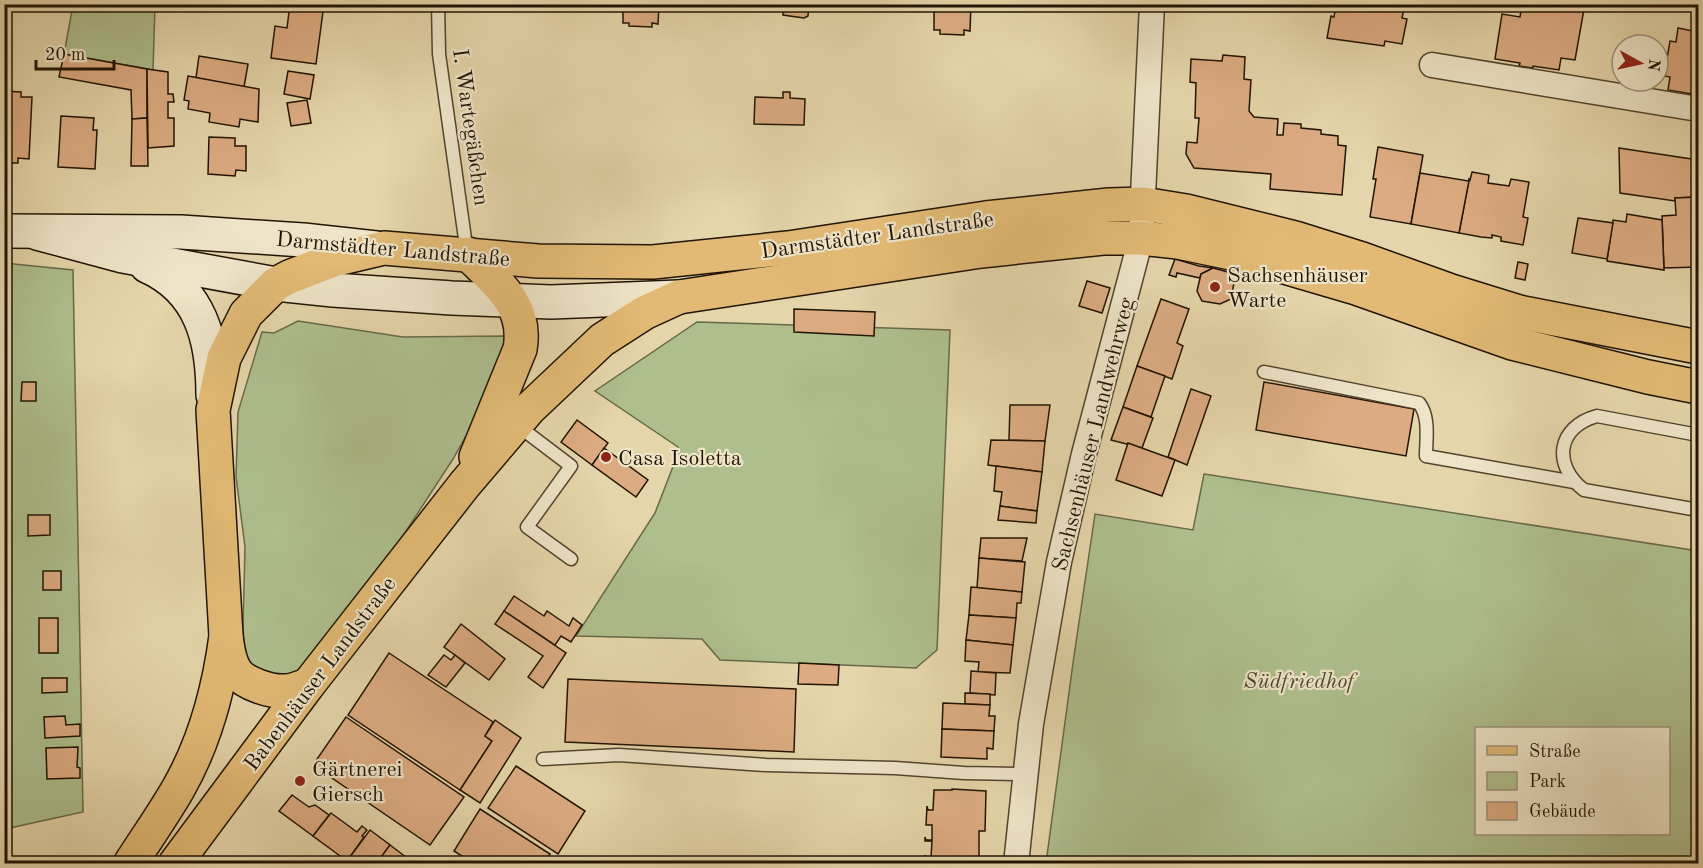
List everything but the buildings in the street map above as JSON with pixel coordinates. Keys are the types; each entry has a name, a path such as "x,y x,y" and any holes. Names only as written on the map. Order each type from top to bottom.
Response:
{"main road":[{"name":"Darmstädter Landstraße","path":"4,231 37,233 181,232 292,239 538,261 652,262 788,248 986,218 1108,205 1143,204 1186,211 1295,238 1519,312 1698,346"},
{"name":"Darmstädter Landstraße","path":"37,233 123,256 276,284 333,290 551,302 679,297 981,251 1103,238 1141,238 1216,248 1260,259 1356,288 1512,344 1698,387"},
{"path":"213,410 224,358 237,330 255,304 276,284 333,260 384,248"},
{"path":"465,484 520,349 523,335 521,322 512,301 468,254"},
{"path":"123,256 157,270 181,288 195,306 203,324 213,366 213,410 226,636 230,659 238,674 266,688 286,691 308,686"},
{"name":"Darmstädter Landstraße","path":"465,484 529,409 602,340 644,313 679,297"},
{"name":"Babenhäuser Landstraße","path":"175,864 308,686 465,484"},
{"path":"130,864 179,787 203,736 219,680 226,636"}],"street":[{"name":"Sachsenhäuser Landwehrweg","path":"1016,864 1031,724 1059,562 1084,454 1141,238 1152,4"},
{"path":"1432,65 1698,109"}],"lane":[{"name":"I. Wartegäßchen","path":"438,4 439,54 468,254"},
{"path":"1264,372 1419,403 1424,410 1426,422 1426,456 1574,482"},
{"path":"1698,435 1597,416 1572,428 1564,442 1563,458 1566,469 1574,482 1584,490 1698,510"},
{"path":"516,424 571,466 527,527 571,559"},
{"path":"543,759 619,755 766,765 1025,774"}],"green space":[{"path":"73,5 155,5 153,70 64,54"},
{"path":"4,263 73,270 83,812 5,829"},
{"path":"298,321 403,337 505,336 509,359 453,459 380,571 308,669 278,680 246,665 243,627 245,547 236,477 238,412 262,332 274,333"},
{"path":"697,322 950,330 937,650 916,668 720,660 702,639 576,636 655,513 674,464 678,447 595,391"},
{"name":"Südfriedhof","path":"1204,474 1698,551 1698,863 1046,863 1095,514 1193,530"}],"place":[{"name":"Sachsenhäuser Warte","path":"1215,287"},
{"name":"Casa Isoletta","path":"606,457"},
{"name":"Gärtnerei Giersch","path":"300,781"}]}
